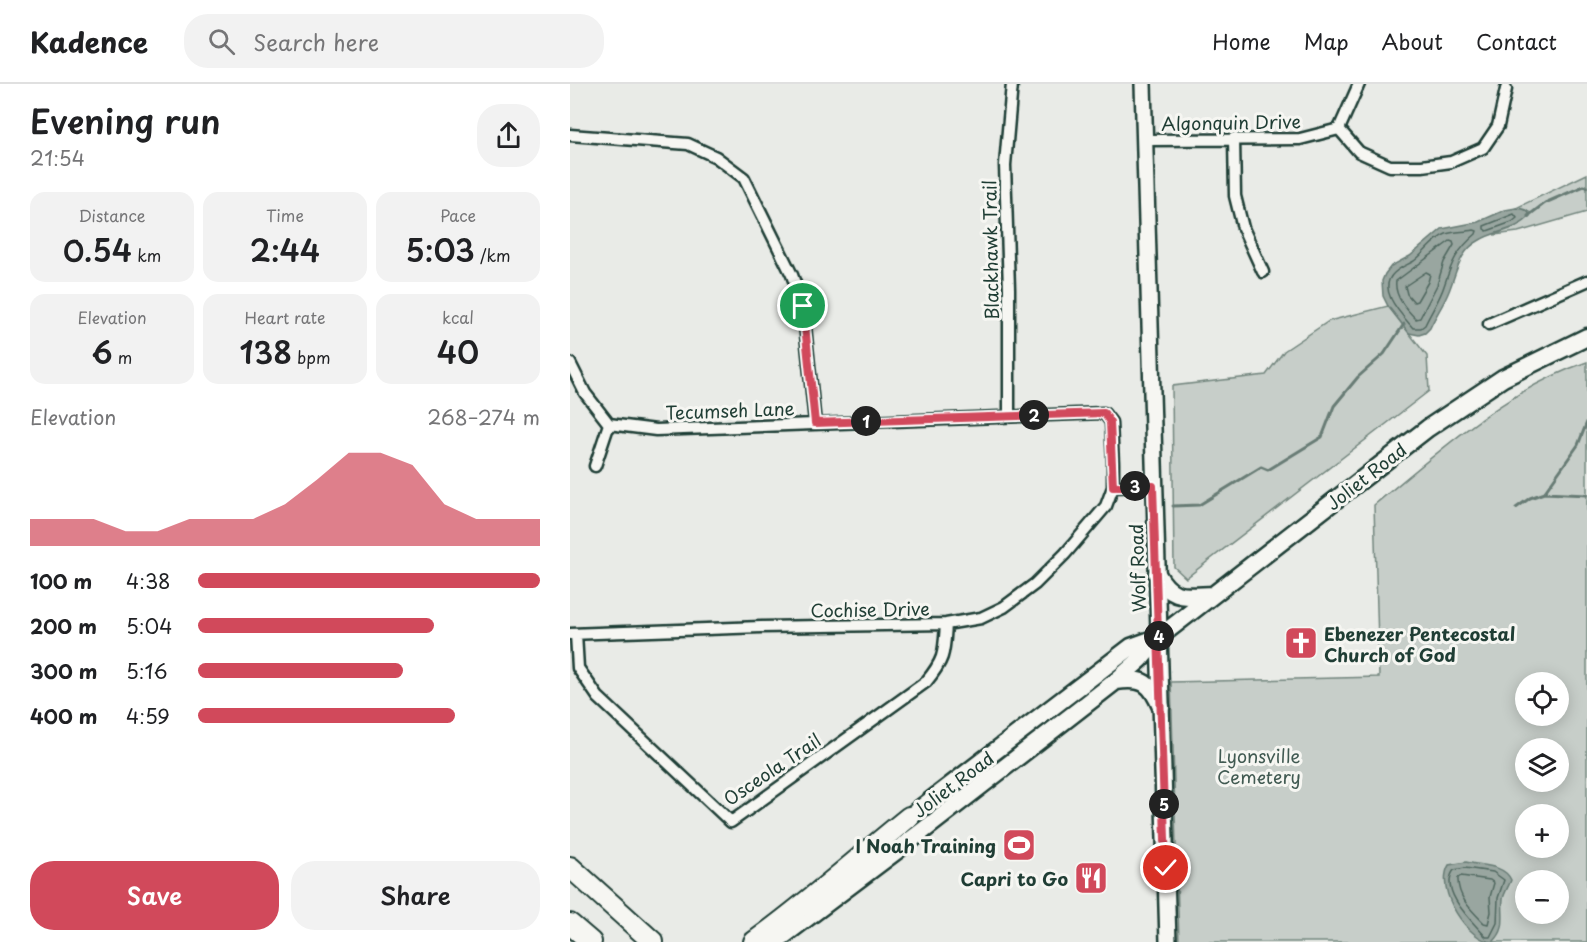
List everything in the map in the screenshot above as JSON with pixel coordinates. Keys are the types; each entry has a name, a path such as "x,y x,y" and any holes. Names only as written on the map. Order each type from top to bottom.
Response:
{"highway":[{"name":"Joliet Road","path":"754,942 829,884 909,817"},
{"path":"570,867 653,942"},
{"path":"744,942 840,868 843,870"},
{"path":"570,924 591,942"}],"main road":[{"name":"Joliet Road","path":"775,942 1116,681 1141,659 1160,637 1428,428 1503,378 1587,337"},
{"path":"1156,574 1168,591 1178,594 1213,595"},
{"name":"Joliet Road","path":"909,817 1131,647 1160,637"},
{"path":"1116,681 1134,679 1145,683 1154,690 1161,707"}],"street":[{"name":"Blackhawk Trail","path":"1009,416 1009,289 1005,165 1012,84"},
{"name":"Wolf Road","path":"1143,84 1168,942"},
{"path":"1359,84 1339,129 1359,152 1390,166 1422,166 1451,162 1483,148 1498,126 1506,89"},
{"name":"Algonquin Drive","path":"1145,140 1300,139 1339,129"},
{"path":"570,135 688,144 716,157 744,178 792,275 803,306 815,423"},
{"path":"1234,138 1235,196 1243,228 1263,272"},
{"path":"1489,324 1587,281"},
{"path":"570,363 585,393 609,424 596,466"},
{"name":"Tecumseh Lane","path":"609,424 656,430 1104,413"},
{"name":"Cochise Drive","path":"573,634 761,627 946,624 981,618 1004,607 1035,584 1065,554 1106,506 1113,487 1110,422 1104,413"},
{"path":"1113,487 1153,486"},
{"name":"Osceola Trail","path":"573,634 578,668 598,697 731,822 926,682 939,666 944,650 946,624"}],"green space":[{"path":"1587,174 1587,212 1518,232 1494,235 1515,227 1529,212 1516,208"},
{"path":"1388,306 1427,356 1429,391 1186,578 1174,567 1172,386 1266,375 1284,351 1329,321"},
{"name":"Lyonsville Cemetery","path":"1587,362 1587,942 1179,942 1171,682 1379,677 1374,505 1474,424 1528,389"}],"water":[{"path":"1516,208 1527,211 1530,216 1519,225 1480,240 1467,250 1430,328 1419,335 1409,333 1383,296 1382,281 1391,266 1410,256 1442,229 1478,222 1505,210"},
{"path":"1466,862 1498,868 1511,880 1503,899 1501,932 1493,942 1484,940 1474,933 1456,913 1450,900 1446,888 1449,865"}],"waterway":[{"path":"1528,216 1545,203 1584,186 1587,187"},
{"path":"1173,506 1199,505 1261,467 1268,470 1322,437 1334,406 1358,377 1384,354 1404,324"},
{"path":"1544,493 1578,445 1587,422"},
{"path":"1516,508 1530,498 1544,493 1587,495"}],"place":[{"name":"Ebenezer Pentecostal Church of God","path":"1301,643"},
{"name":"I Noah Training","path":"1019,845"},
{"name":"Capri to Go","path":"1091,878"}],"route":[{"path":"803,306 815,423 1104,413 1110,422 1113,487 1153,486 1160,637 1166,868"}]}
